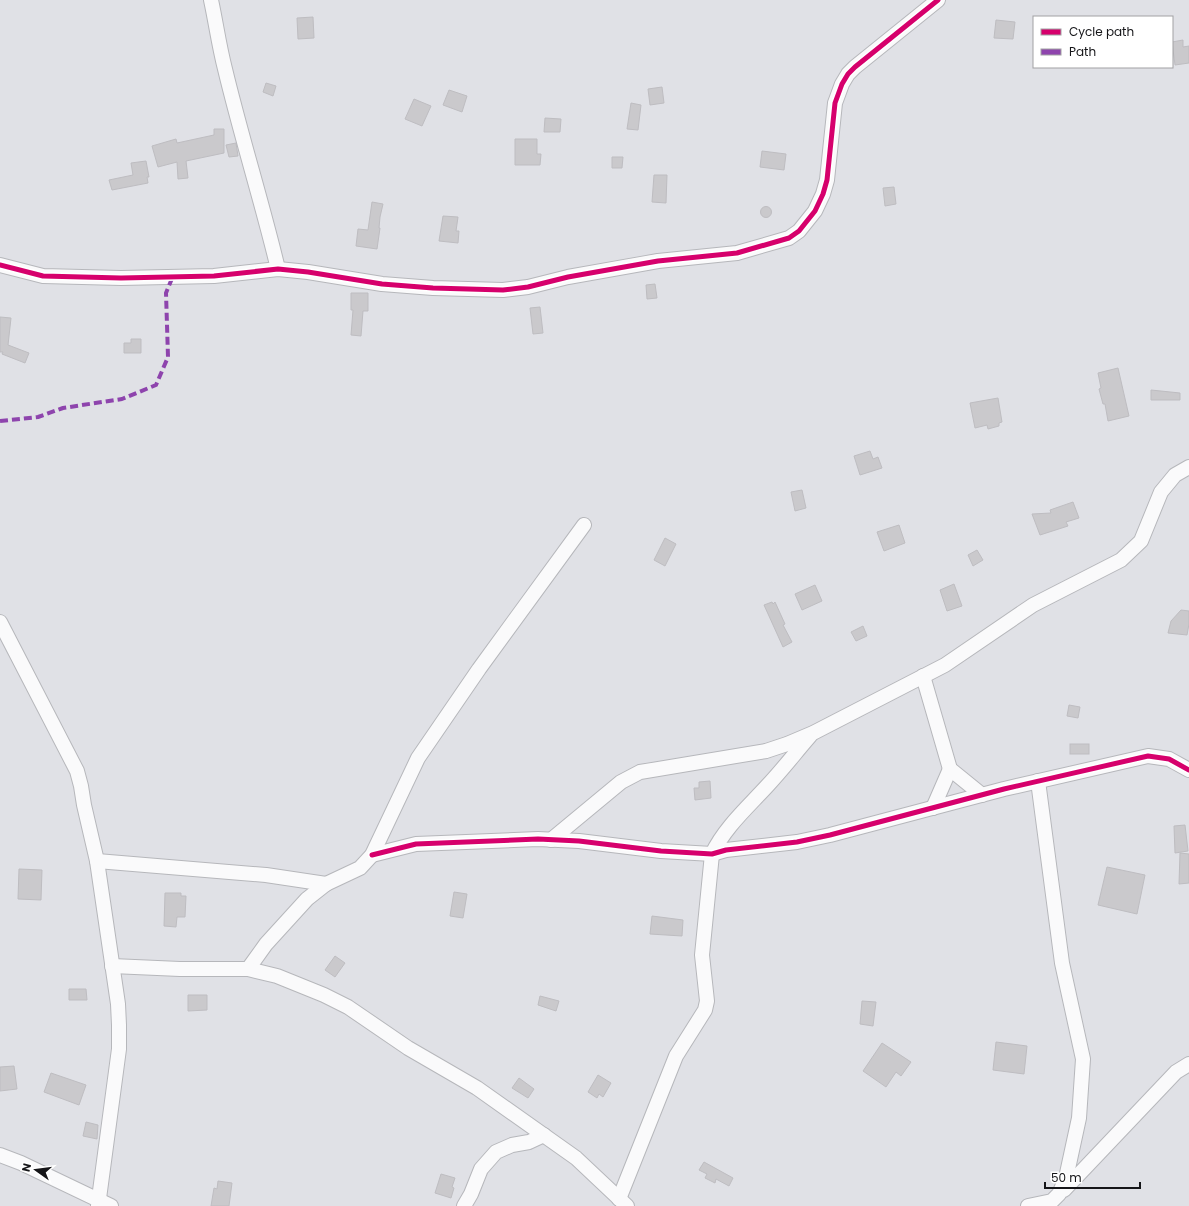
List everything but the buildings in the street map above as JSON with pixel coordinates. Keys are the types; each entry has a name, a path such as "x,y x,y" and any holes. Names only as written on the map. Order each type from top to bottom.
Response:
{"street":[{"path":"211,0 225,68 278,269"},
{"path":"0,265 43,276 121,278 214,276 278,269 308,272 382,284 434,288 503,290 658,261 737,253 789,238 799,231 815,211 823,194 827,180 835,103 842,84 848,74 938,0"},
{"path":"551,840 621,782 640,772 766,751 787,744 813,733 945,665 1034,605 1121,560 1141,541 1161,492 1174,475 1189,468"},
{"path":"248,969 266,944 307,899 326,884 360,868 372,855 418,758 479,668 584,525"},
{"path":"0,622 77,771 97,861 118,1011 119,1049 103,1204 21,1163 0,1156"},
{"path":"923,676 950,769 982,795"},
{"path":"112,966 180,969 248,969 277,976 324,995 348,1007 408,1048 477,1088 576,1158 623,1203 676,1056 705,1010 707,1002 702,955 712,854 719,840 732,824 813,733"},
{"path":"372,855 416,844 538,839 579,841 660,851 712,854 726,850 797,842 1038,781 1148,756 1169,759 1189,770"},
{"path":"933,808 950,769"},
{"path":"1038,781 1062,963 1083,1059 1079,1118 1066,1178 1059,1194"},
{"path":"97,861 266,875 326,884"},
{"path":"1028,1206 1052,1201 1176,1072 1189,1064"},
{"path":"464,1206 471,1194 480,1169 496,1152 512,1145 529,1142 544,1135"}],"marked path":[{"path":"0,421 38,417 63,408 122,399 156,385 168,357 166,293 173,276"}],"cycle path":[{"path":"0,265 43,276 121,278 214,276 278,269 308,272 382,284 433,288 503,290 528,287 568,277 658,261 737,253 789,238 799,231 815,211 823,194 827,180 835,103 842,84 848,74 855,67 938,0"},
{"path":"372,855 416,844 538,839 579,841 661,851 712,854 726,850 797,842 830,835 1004,789 1148,756 1169,759 1189,770"}]}
